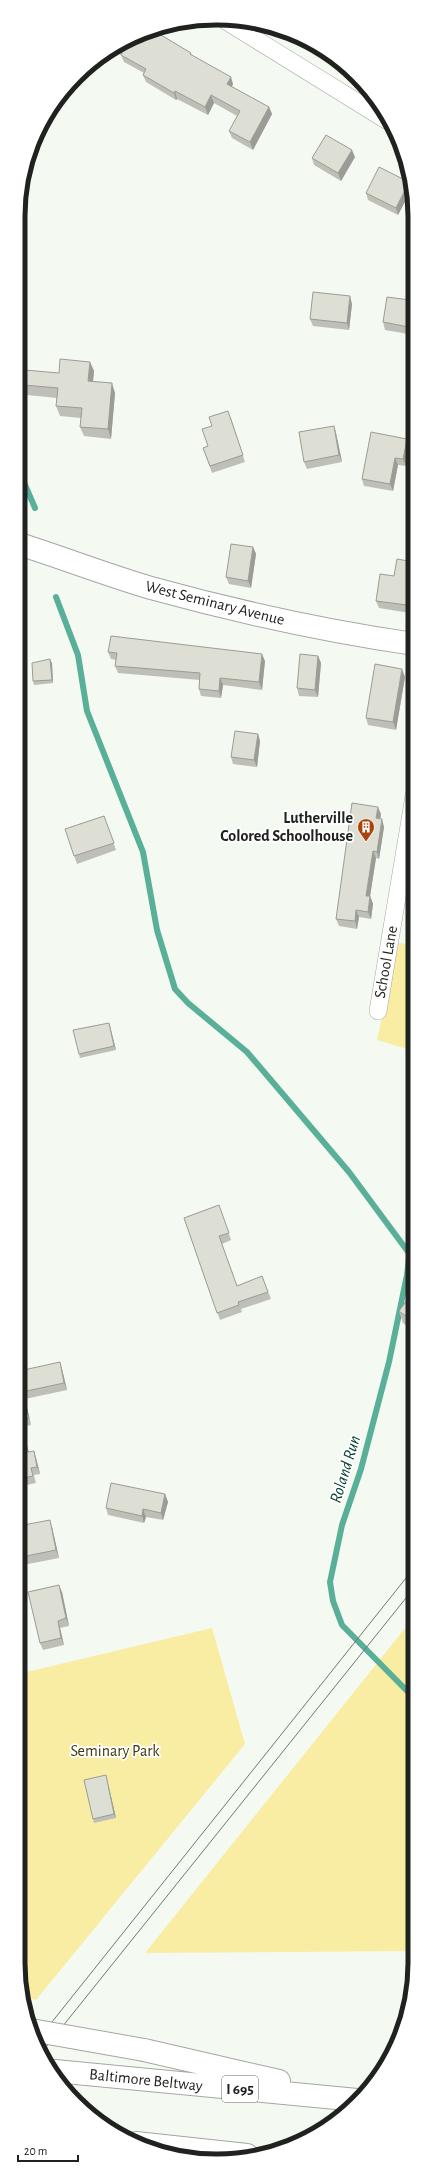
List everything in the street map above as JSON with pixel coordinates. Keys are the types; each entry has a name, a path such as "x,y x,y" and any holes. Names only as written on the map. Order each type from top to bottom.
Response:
{"main road":[{"name":"West Seminary Avenue","path":"25,550 150,587 242,612 342,633 408,643"},
{"path":"38,2031 144,2050 351,2099"},
{"name":"Baltimore Beltway","path":"59,2071 350,2099"},
{"path":"162,2146 232,2153"}],"street":[{"path":"234,26 379,116"},
{"name":"School Lane","path":"378,1011 408,832"}],"green space":[{"path":"408,876 408,896 405,895"},
{"path":"392,942 408,944 408,1049 377,1040 388,988 393,972"},
{"path":"408,1624 408,1951 145,1953"},
{"name":"Seminary Park","path":"212,1628 245,1744 36,2000 29,1998 25,1975 25,1672"}],"building":[{"path":"159,34 191,53 190,54 231,77 227,84 269,107 250,142 229,131 240,111 211,95 205,107 175,91 174,93 143,75 146,69 121,55 123,51 132,45"},
{"path":"326,135 352,150 338,173 312,158"},
{"path":"379,167 404,180 406,189 396,208 366,193"},
{"path":"313,292 350,296 347,323 310,319"},
{"path":"387,297 408,300 408,327 383,322"},
{"path":"60,359 90,362 88,381 112,383 108,429 80,427 82,408 56,406 58,388 25,385 25,370 59,373"},
{"path":"228,411 243,455 210,466 203,448 208,446 202,429 212,426 209,417"},
{"path":"334,426 339,455 304,462 299,432"},
{"path":"371,432 407,439 403,459 395,458 390,484 362,479"},
{"path":"231,544 253,547 248,581 226,577"},
{"path":"397,559 408,561 407,605 376,601 380,574 394,576"},
{"path":"111,636 262,654 259,682 220,678 219,691 199,689 200,673 115,666 117,653 108,652"},
{"path":"300,654 318,656 315,690 297,688"},
{"path":"50,659 52,680 33,681 32,663"},
{"path":"375,664 402,669 393,722 366,718"},
{"path":"235,731 258,734 254,760 231,757"},
{"path":"352,803 378,807 376,818 382,819 377,852 373,851 366,896 370,896 368,912 356,910 355,921 336,919"},
{"path":"104,816 114,843 74,856 65,829"},
{"path":"109,1023 114,1046 79,1054 73,1030"},
{"path":"219,1205 229,1233 219,1236 237,1286 262,1276 268,1292 238,1302 239,1305 217,1313 184,1218"},
{"path":"408,1299 408,1318 399,1311"},
{"path":"60,1362 64,1383 25,1391 25,1370"},
{"path":"25,1403 29,1418 25,1419"},
{"path":"25,1440 28,1452 34,1451 37,1467 31,1468 33,1476 25,1478"},
{"path":"111,1483 165,1494 161,1513 143,1509 142,1516 106,1508"},
{"path":"50,1520 56,1550 25,1556 25,1525"},
{"path":"59,1585 66,1618 58,1621 61,1638 40,1643 28,1592"},
{"path":"106,1775 114,1814 93,1819 84,1780"}],"waterway":[{"path":"25,485 35,508"},
{"path":"56,597 78,655 87,711 143,852 157,930 175,989 188,1003 247,1052 349,1172 408,1252"},
{"name":"Roland Run","path":"408,1267 389,1362 361,1469 342,1525 330,1582 333,1601 342,1625 408,1692"}],"tram line":[{"path":"40,2037 408,1576"},
{"path":"45,2048 408,1595"}],"place":[{"name":"Lutherville Colored Schoolhouse","path":"366,842"}]}
